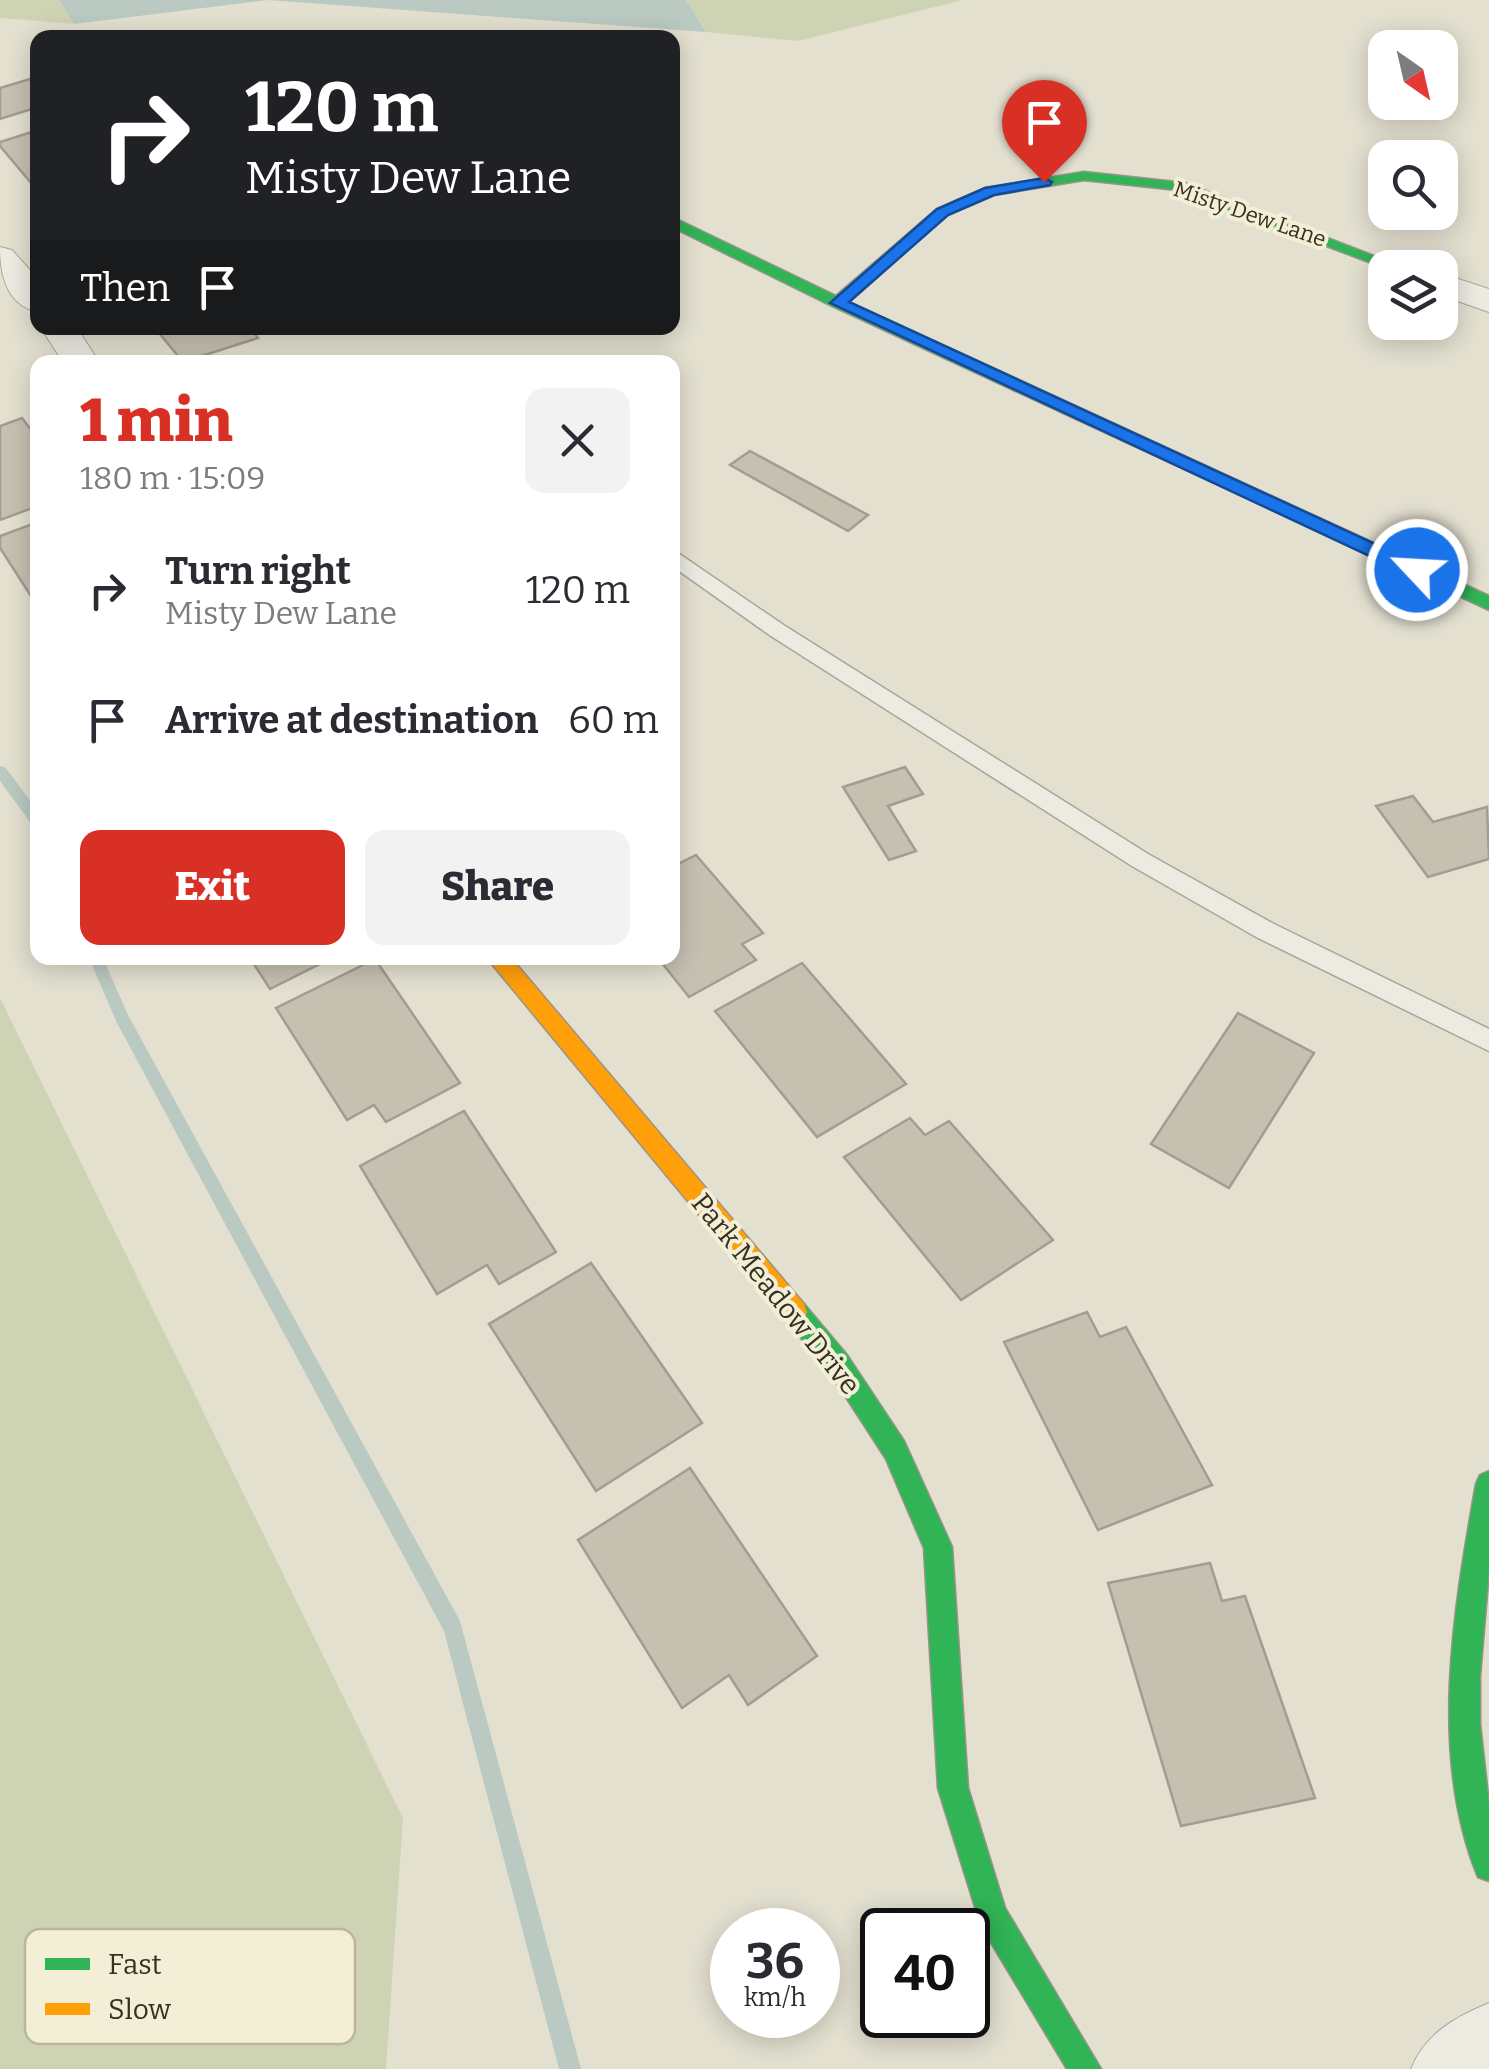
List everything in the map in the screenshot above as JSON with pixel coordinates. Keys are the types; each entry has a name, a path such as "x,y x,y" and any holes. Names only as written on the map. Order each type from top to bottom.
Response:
{"street":[{"name":"Misty Dew Lane","path":"838,303 942,212 990,191 1084,176 1180,186 1368,257"},
{"path":"680,225 838,303 1489,604"},
{"path":"0,257 30,293"},
{"path":"1458,290 1489,301"},
{"name":"Park Meadow Drive","path":"504,965 838,1363 895,1450 938,1547 953,1788 992,1914 1086,2069"},
{"path":"1489,1484 1463,1692 1476,1834 1489,1866"},
{"path":"1446,2069 1489,2038"}],"lane":[{"path":"680,562 778,631 1140,860 1266,931 1489,1041"}],"green space":[{"path":"0,0 59,0 74,24 0,18"},
{"path":"686,0 963,0 798,41 706,32"},
{"path":"0,998 403,1818 386,2069 0,2069"}],"shaded area":[{"path":"59,0 268,0 74,24"},
{"path":"268,0 686,0 706,32"}],"building":[{"path":"30,79 30,110 0,119 0,88"},
{"path":"30,133 30,182 0,146 0,142"},
{"path":"161,335 258,338 205,355 177,355"},
{"path":"22,418 30,428 30,509 0,520 0,426"},
{"path":"750,451 868,515 848,531 730,465"},
{"path":"30,525 30,595 0,548 0,536"},
{"path":"905,767 923,794 888,806 916,851 889,860 843,787"},
{"path":"1413,796 1433,822 1487,807 1489,859 1428,877 1376,806"},
{"path":"696,855 763,933 742,944 756,960 689,997 664,965 680,965 680,863"},
{"path":"802,963 906,1084 817,1137 715,1011"},
{"path":"255,965 318,965 270,989"},
{"path":"363,965 379,965 460,1083 386,1122 374,1105 347,1120 276,1008"},
{"path":"1238,1013 1314,1053 1229,1188 1151,1144"},
{"path":"464,1111 556,1252 499,1284 487,1265 437,1294 360,1166"},
{"path":"910,1118 925,1135 949,1121 1053,1240 961,1300 844,1157"},
{"path":"591,1263 702,1423 596,1491 489,1324"},
{"path":"1087,1312 1100,1337 1126,1327 1212,1485 1098,1530 1004,1342"},
{"path":"690,1468 817,1656 748,1705 729,1675 682,1708 578,1540"},
{"path":"1210,1563 1222,1601 1245,1596 1315,1798 1181,1826 1108,1583"}],"waterway":[{"path":"0,771 30,811"},
{"path":"99,965 121,1017 453,1628 570,2069"}],"traffic: fast":[{"path":"838,303 942,212 990,191 1084,176 1180,186 1368,257"},
{"path":"680,225 838,303 1489,604"},
{"path":"795,1312 838,1363 895,1450 938,1547 953,1788 992,1915 1085,2069"},
{"path":"1489,1484 1465,1676 1469,1771 1489,1866"}],"traffic: slow":[{"path":"504,965 795,1312"}],"route":[{"path":"1044,182 990,191 942,212 838,303 1417,570"}]}
